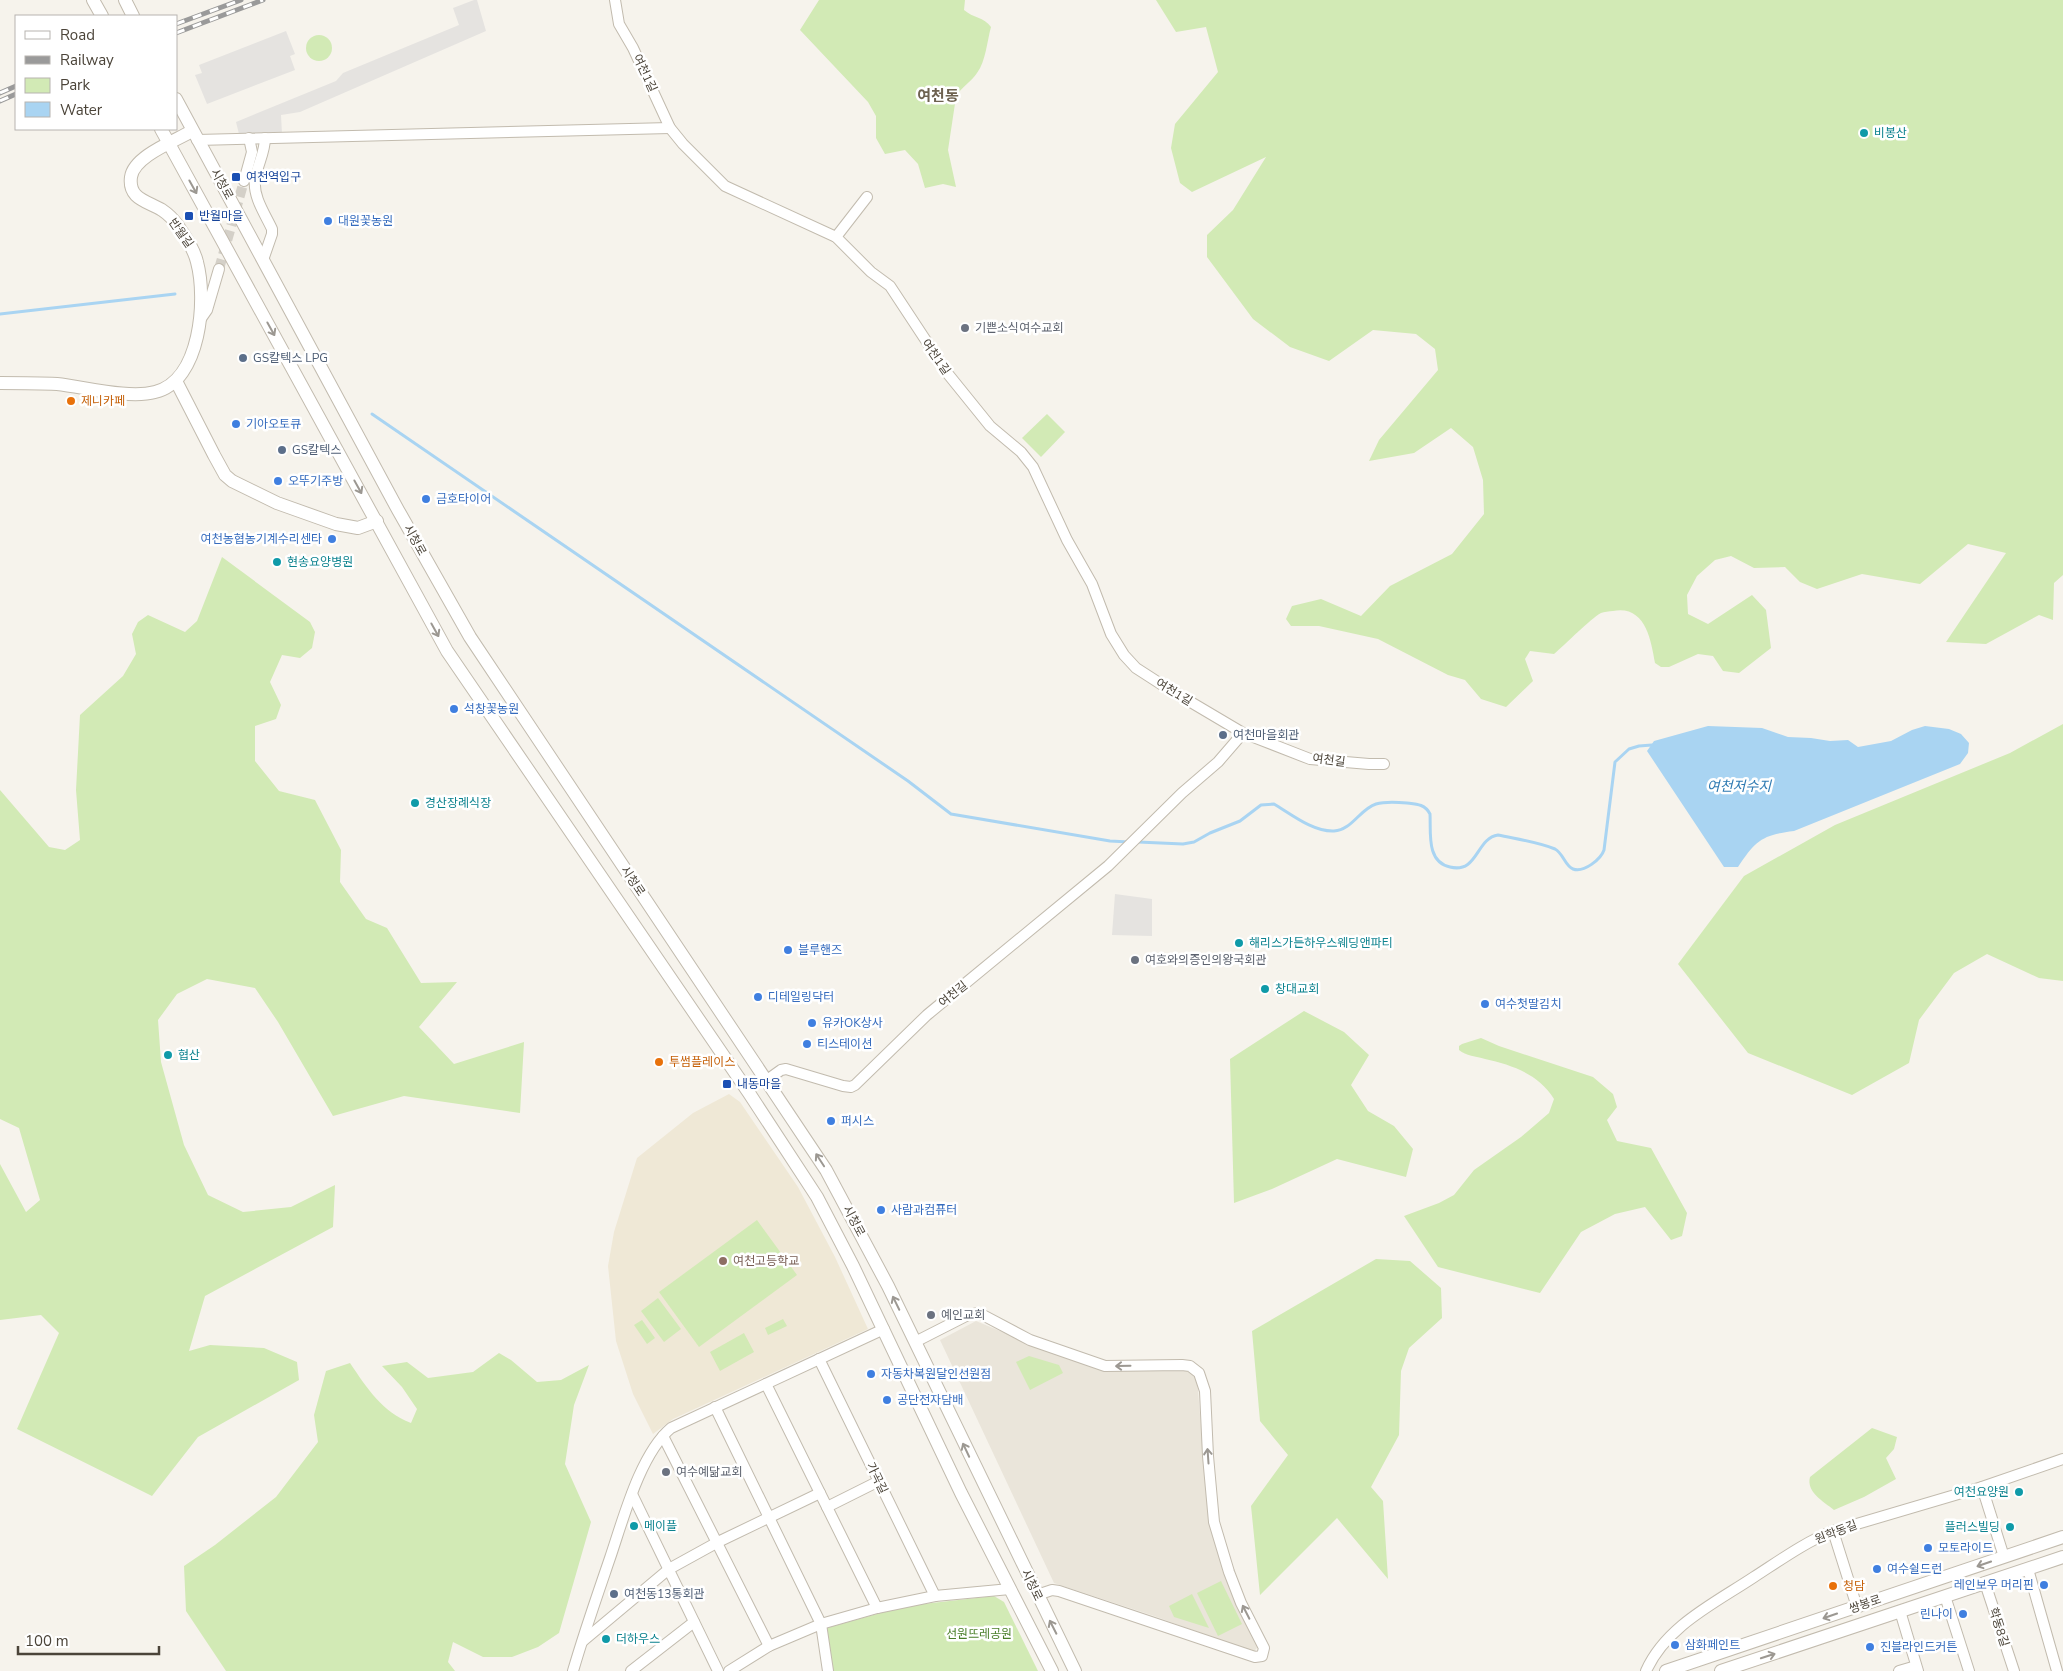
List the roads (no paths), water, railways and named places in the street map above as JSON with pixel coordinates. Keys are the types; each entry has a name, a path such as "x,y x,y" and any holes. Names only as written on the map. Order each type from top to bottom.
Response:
{"street":[{"path":"93,0 101,15"},
{"path":"125,0 132,15"},
{"name":"여천1길","path":"615,0 619,24 633,48 670,128 697,160 725,186 836,237 871,272 890,286 948,374 990,426 1020,452 1033,467 1067,540 1092,584 1108,628 1124,655 1136,668 1243,733"},
{"name":"시청로","path":"178,103 263,260 342,396 470,637 826,1170 867,1244 1036,1595 1075,1671"},
{"path":"195,135 265,138 670,128"},
{"name":"시청로","path":"162,130 447,651 749,1093 817,1197 884,1329 961,1493 1052,1671"},
{"name":"반월길","path":"0,383 56,384 131,394 155,392 176,381 194,350 200,320 200,279 192,249 177,224 162,210 139,199 132,189 131,178 137,163 142,158 169,144 195,135"},
{"path":"244,181 252,152 250,138"},
{"path":"263,260 272,229 257,198 255,181 265,148 265,138"},
{"path":"836,237 867,197"},
{"path":"200,320 207,310 219,268"},
{"path":"176,381 188,407 225,474 232,481 284,506 344,526 358,528 377,521"},
{"path":"155,392 177,397 188,407"},
{"name":"여천길","path":"766,1080 781,1070 786,1069 843,1086 851,1087 855,1085 927,1015 1078,891 1128,847 1218,762 1243,733 1310,759 1384,764"},
{"path":"749,1093 766,1080"},
{"path":"915,1342 968,1315 979,1313 1030,1340 1105,1366 1182,1365 1190,1366 1199,1373 1205,1391 1214,1522 1229,1572 1241,1603 1264,1648 1262,1656 1255,1657 1058,1590 1036,1595"},
{"path":"574,1671 581,1642 632,1494 646,1462 663,1436 671,1428 884,1329"},
{"name":"가곡길","path":"819,1359 935,1596"},
{"path":"766,1384 877,1608"},
{"path":"715,1407 821,1624 828,1671"},
{"path":"663,1436 769,1646"},
{"name":"원학동길","path":"1646,1671 1663,1645 1691,1619 1779,1560 1819,1537 2063,1459"},
{"path":"827,1508 879,1481"},
{"path":"961,1493 981,1482"},
{"path":"1982,1486 2004,1557"},
{"path":"581,1642 669,1569 718,1542 820,1493"},
{"path":"632,1494 718,1671"},
{"path":"1833,1531 1857,1606"},
{"name":"쌍봉로","path":"1666,1671 2063,1537"},
{"name":"쌍봉로","path":"1729,1670 2063,1557"},
{"path":"2028,1569 2057,1671"},
{"name":"학동8길","path":"1984,1583 2014,1671"},
{"path":"729,1671 769,1646 821,1624 877,1608 935,1596 1010,1590"},
{"path":"1945,1596 1969,1671"},
{"path":"1899,1671 1917,1668 1900,1612"},
{"path":"631,1671 694,1622"}],"water":[{"name":"여천저수지","path":"1708,726 1762,728 1788,737 1830,741 1848,740 1858,747 1891,741 1912,730 1925,726 1949,729 1961,734 1969,743 1968,753 1960,764 1794,831 1767,837 1755,845 1738,867 1724,867 1647,751 1654,741"}],"waterway":[{"path":"0,314 175,294"},
{"path":"372,414 908,781 951,814 1110,841 1129,842"},
{"path":"1138,842 1183,844 1194,842 1210,833 1240,821 1261,805 1274,804 1310,826 1326,831 1334,831 1346,827 1365,810 1376,804 1399,802 1420,805 1426,808 1430,814 1430,837 1433,853 1442,864 1459,868 1466,865 1472,861 1485,842 1498,835 1555,849 1570,867 1577,870 1587,867 1596,861 1604,850 1615,762 1629,749 1652,745"}],"tunnel":[{"path":"219,269 244,181"}],"railway":[{"path":"178,23 241,0"},
{"path":"178,32 263,0"},
{"path":"0,93 15,86"},
{"path":"0,101 15,94"}],"place":[{"name":"비봉산","path":"1864,133"},
{"name":"여천역입구","path":"236,177"},
{"name":"반월마을","path":"189,216"},
{"name":"대원꽃농원","path":"328,221"},
{"name":"기쁜소식여수교회","path":"965,328"},
{"name":"GS칼텍스 LPG","path":"243,358"},
{"name":"제니카페","path":"71,401"},
{"name":"기아오토큐","path":"236,424"},
{"name":"GS칼텍스","path":"282,450"},
{"name":"오뚜기주방","path":"278,481"},
{"name":"금호타이어","path":"426,499"},
{"name":"여천농협농기계수리센타","path":"332,539"},
{"name":"현송요양병원","path":"277,562"},
{"name":"석창꽃농원","path":"454,709"},
{"name":"여천마을회관","path":"1223,735"},
{"name":"경산장례식장","path":"415,803"},
{"name":"해리스가든하우스웨딩앤파티","path":"1239,943"},
{"name":"블루핸즈","path":"788,950"},
{"name":"여호와의증인의왕국회관","path":"1135,960"},
{"name":"창대교회","path":"1265,989"},
{"name":"디테일링닥터","path":"758,997"},
{"name":"여수첫딸김치","path":"1485,1004"},
{"name":"유카OK상사","path":"812,1023"},
{"name":"티스테이션","path":"807,1044"},
{"name":"협산","path":"168,1055"},
{"name":"투썸플레이스","path":"659,1062"},
{"name":"내동마을","path":"727,1084"},
{"name":"퍼시스","path":"831,1121"},
{"name":"사람과컴퓨터","path":"881,1210"},
{"name":"여천고등학교","path":"723,1261"},
{"name":"예인교회","path":"931,1315"},
{"name":"자동차복원달인선원점","path":"871,1374"},
{"name":"공단전자담배","path":"887,1400"},
{"name":"여수예닮교회","path":"666,1472"},
{"name":"여천요양원","path":"2019,1492"},
{"name":"메이플","path":"634,1526"},
{"name":"플러스빌딩","path":"2010,1527"},
{"name":"모토라이드","path":"1928,1548"},
{"name":"여수쉴드런","path":"1877,1569"},
{"name":"레인보우 머리핀","path":"2044,1585"},
{"name":"청담","path":"1833,1586"},
{"name":"여천동13통회관","path":"614,1594"},
{"name":"린나이","path":"1963,1614"},
{"name":"더하우스","path":"606,1639"},
{"name":"삼화페인트","path":"1675,1645"},
{"name":"진블라인드커튼","path":"1870,1647"}],"district":[{"name":"여천동","path":"938,96"}],"park label":[{"name":"선원뜨레공원","path":"979,1634"}]}
